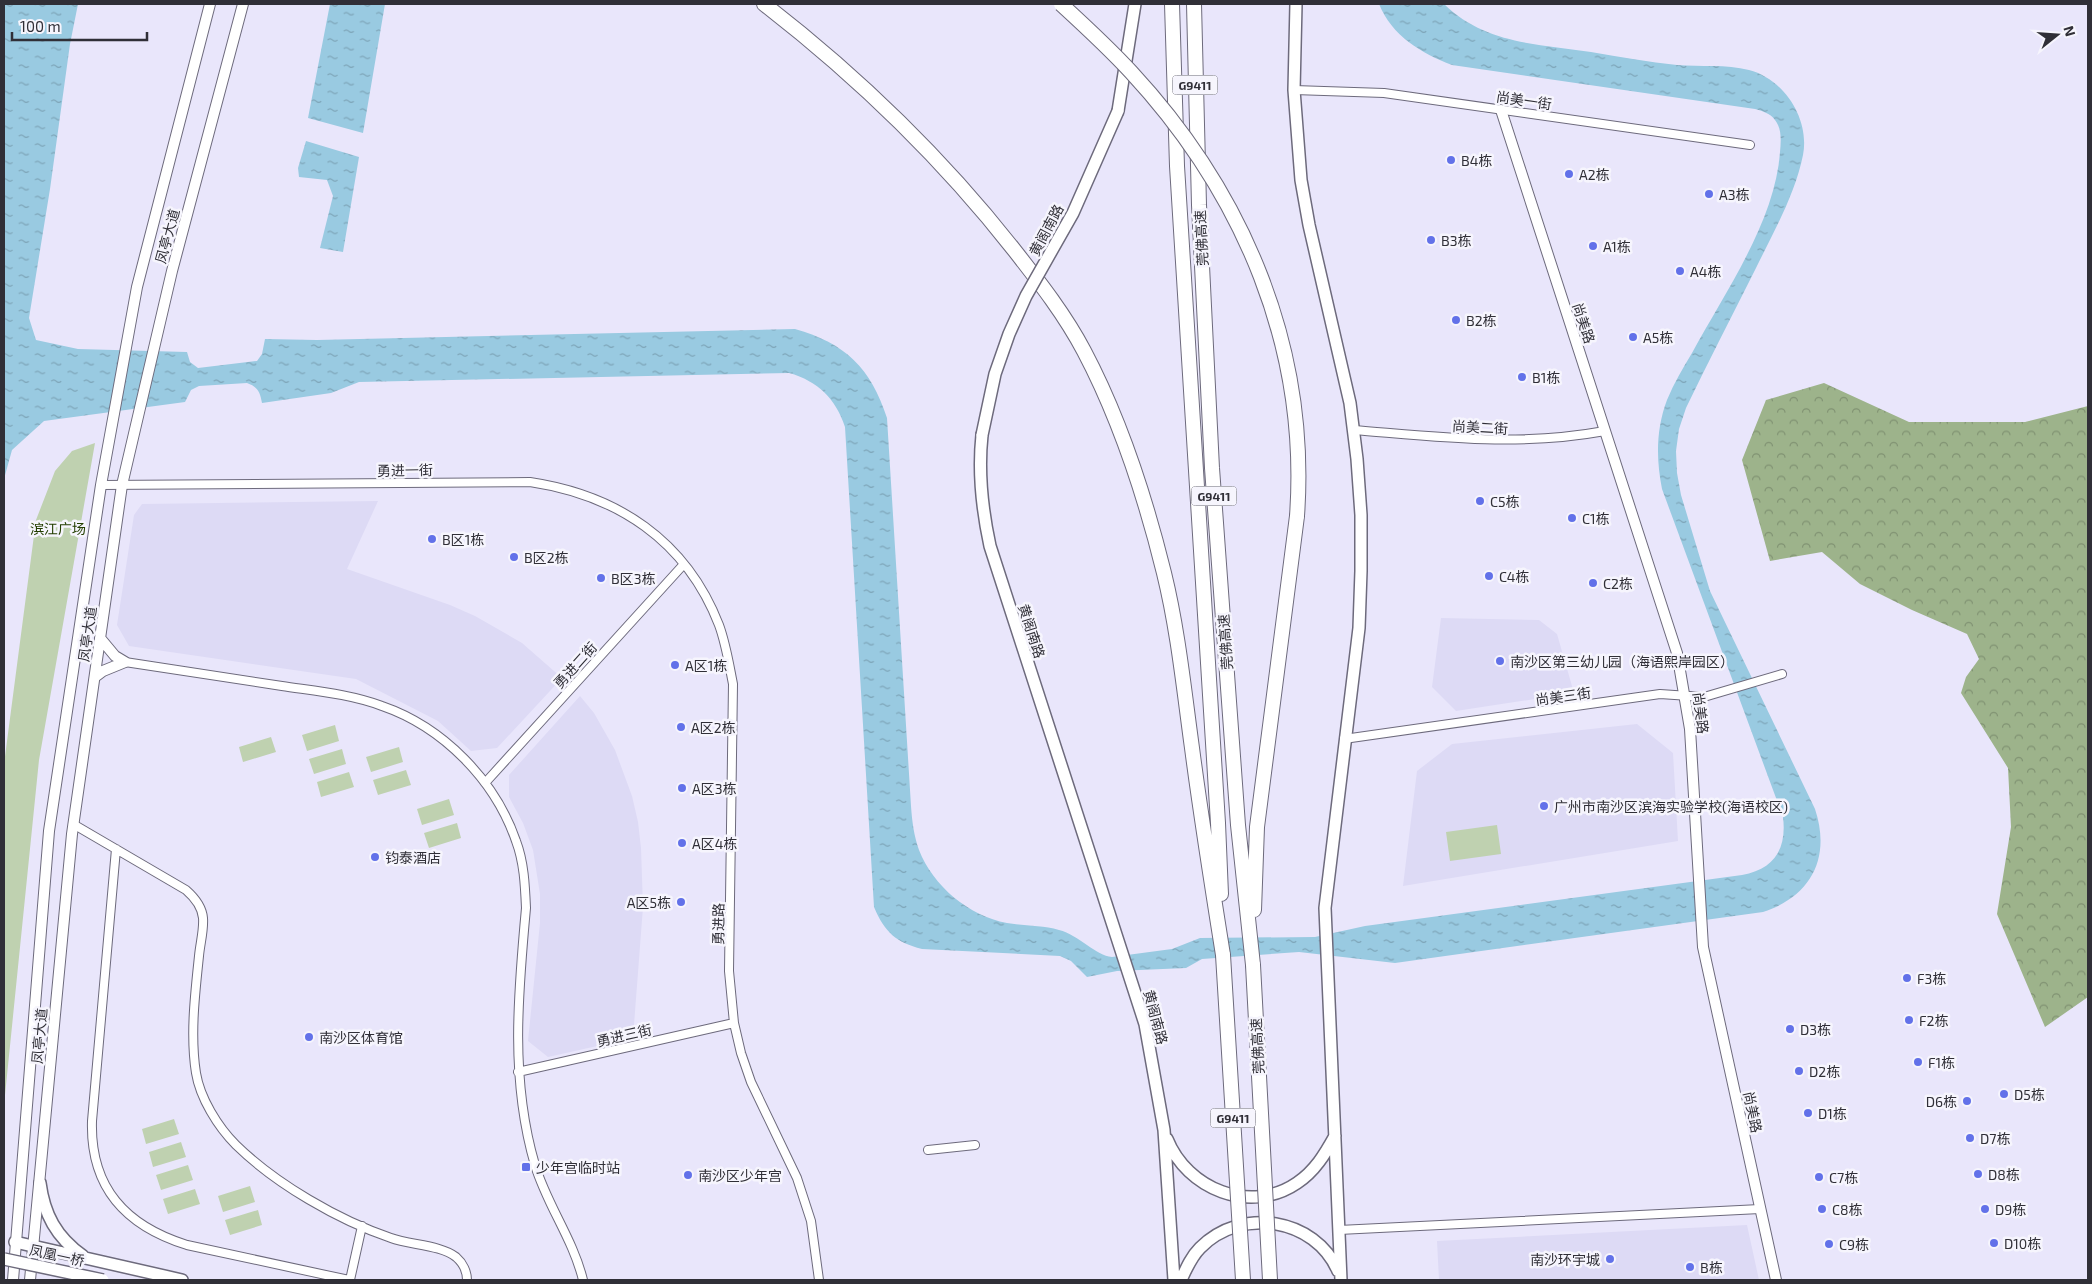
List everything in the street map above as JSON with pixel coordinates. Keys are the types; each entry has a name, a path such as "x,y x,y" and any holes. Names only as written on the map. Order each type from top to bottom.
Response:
{"highway":[{"path":"764,4 850,75 934,158 998,229 1060,312 1100,383 1124,440 1146,506 1165,576 1178,650 1202,824 1223,955"},
{"path":"1061,4 1131,72 1164,110 1209,173 1229,206 1252,251 1268,290 1294,396 1300,480 1257,827 1253,965"},
{"name":"莞佛高速","path":"1172,4 1177,166 1218,823 1223,955 1243,1280"},
{"name":"莞佛高速","path":"1194,4 1198,167 1212,468 1238,825 1253,965 1270,1280"}],"main road":[{"name":"黄阁南路","path":"1135,4 1118,111 1077,205 1026,296 1009,334 995,374 982,435 980,482 983,514 990,546 1145,1024 1164,1130 1174,1280"},
{"path":"1296,4 1294,90 1300,171 1309,225 1350,403 1360,506 1361,571 1357,646 1344,739 1326,908 1341,1279"},
{"path":"1164,1130 1171,1150 1183,1167 1198,1180 1216,1190 1230,1194 1257,1197 1277,1192 1296,1184 1312,1171 1325,1154 1335,1135"},
{"path":"40,1183 42,1201 58,1234 71,1248 86,1258"},
{"path":"1181,1280 1188,1265 1200,1248 1217,1234 1237,1225 1258,1222 1279,1223 1300,1230 1318,1242 1332,1258 1341,1279"},
{"path":"15,1242 182,1280"},
{"name":"凤凰一桥","path":"4,1259 103,1280"}],"street":[{"name":"凤亭大道","path":"13,1280 49,831 106,451 137,287 210,4"},
{"name":"凤亭大道","path":"30,1280 73,824 122,485 169,285 243,4"},
{"name":"尚美一街","path":"1294,90 1384,93 1750,145"},
{"name":"尚美路","path":"1500,110 1671,635 1685,696 1691,748 1703,948 1776,1280"},
{"name":"尚美二街","path":"1354,430 1493,441 1538,440 1605,431"},
{"name":"勇进一街","path":"101,485 503,481 539,483 583,493 608,503 631,516 653,532 684,564"},
{"name":"勇进二街","path":"485,783 684,564"},
{"name":"勇进路","path":"684,564 706,597 719,625 728,654 733,684 730,971 734,1023 741,1053 751,1082 797,1178 810,1221 819,1280"},
{"path":"100,638 115,656 125,662 341,695 383,706 403,714 440,737 466,761 485,783 498,801 514,835 522,863 525,885 526,908 517,1027 518,1072 527,1135 546,1195 572,1247 583,1280"},
{"path":"95,677 103,671 125,662"},
{"name":"尚美三街","path":"1344,739 1660,694 1704,697 1782,674"},
{"path":"73,824 186,890 198,903 203,918 195,1008 194,1051 196,1074 202,1093 217,1120 236,1144 282,1181 324,1207 392,1239 449,1253 463,1264 467,1280"},
{"path":"116,849 92,1121 93,1147 104,1182 118,1203 131,1217 165,1238 350,1280 362,1226"},
{"name":"勇进三街","path":"518,1072 734,1023"},
{"path":"928,1150 975,1145"},
{"path":"1339,1230 1760,1208"}],"shaded area":[{"path":"378,501 347,569 450,605 475,616 522,643 562,678 497,748 471,751 438,721 356,679 129,646 117,625 134,515 142,504"},
{"name":"南沙区第三幼儿园（海语熙岸园区）","path":"1441,618 1539,620 1557,634 1574,693 1456,711 1432,687"},
{"path":"580,696 594,713 615,750 632,796 638,822 643,907 633,1038 548,1057 528,1041 540,923 540,894 533,850 523,823 509,797 509,775"},
{"name":"广州市南沙区滨海实验学校(海语校区)","path":"1637,724 1673,753 1678,841 1403,886 1417,771 1452,744"},
{"name":"南沙环宇城","path":"1747,1225 1759,1280 1439,1280 1437,1241"}],"green space":[{"path":"1824,383 1909,422 2025,422 2088,406 2088,997 2045,1027 1997,914 2011,827 2008,768 1961,693 1966,677 1979,659 1967,634 1912,610 1860,584 1822,552 1770,561 1742,460 1766,400"},
{"name":"滨江广场","path":"95,443 39,760 4,1105 4,764 36,520 55,471 72,451"},
{"path":"335,725 339,741 307,751 302,735"},
{"path":"271,737 276,752 243,762 239,747"},
{"path":"399,747 403,762 371,772 366,757"},
{"path":"342,749 346,764 314,774 309,759"},
{"path":"406,770 411,785 378,795 373,780"},
{"path":"349,772 354,787 321,797 317,782"},
{"path":"449,799 454,815 422,825 417,809"},
{"path":"457,823 461,838 429,848 424,833"},
{"path":"1497,825 1501,854 1450,861 1446,832"},
{"path":"174,1119 179,1134 146,1144 142,1129"},
{"path":"181,1142 186,1157 153,1167 149,1152"},
{"path":"188,1165 193,1180 161,1190 156,1175"},
{"path":"250,1186 255,1202 223,1212 218,1196"},
{"path":"195,1189 200,1204 168,1214 163,1199"},
{"path":"258,1210 262,1225 230,1235 225,1220"}],"water":[{"path":"4,4 78,4 70,44 50,189 29,318 36,340 78,349 187,352 190,362 198,368 257,361 262,354 265,339 317,340 795,329 828,342 854,360 873,385 881,400 887,418 911,806 919,850 933,876 943,887 979,914 1007,923 1059,930 1073,936 1100,953 1112,957 1172,949 1200,938 1315,937 1365,926 1742,875 1762,868 1776,856 1783,839 1783,817 1662,489 1658,444 1663,411 1667,400 1733,281 1759,230 1769,204 1780,152 1779,127 1768,114 1755,109 1452,65 1429,55 1409,42 1392,25 1379,4 1444,4 1460,17 1477,27 1513,40 1666,64 1740,68 1762,75 1783,91 1792,102 1802,128 1804,141 1803,155 1795,185 1783,214 1686,408 1679,429 1676,451 1677,473 1681,495 1710,591 1815,809 1821,843 1813,872 1805,885 1794,896 1780,905 1763,912 1395,963 1299,952 1202,959 1186,968 1117,971 1087,977 1071,961 1060,956 922,949 905,943 887,930 874,907 845,427 837,408 831,400 809,381 789,373 359,382 331,393 262,403 258,390 247,383 199,386 191,390 185,402 44,421 12,450 4,479"},
{"path":"330,4 385,4 363,133 308,118"},
{"path":"306,141 359,157 343,252 320,248 333,196 327,180 299,177 298,168"}],"place":[{"name":"B4栋","path":"1451,160"},
{"name":"A2栋","path":"1569,174"},
{"name":"A3栋","path":"1709,194"},
{"name":"B3栋","path":"1431,240"},
{"name":"A1栋","path":"1593,246"},
{"name":"A4栋","path":"1680,271"},
{"name":"B2栋","path":"1456,320"},
{"name":"A5栋","path":"1633,337"},
{"name":"B1栋","path":"1522,377"},
{"name":"C5栋","path":"1480,501"},
{"name":"C1栋","path":"1572,518"},
{"name":"B区1栋","path":"432,539"},
{"name":"B区2栋","path":"514,557"},
{"name":"C4栋","path":"1489,576"},
{"name":"B区3栋","path":"601,578"},
{"name":"C2栋","path":"1593,583"},
{"name":"南沙区第三幼儿园（海语熙岸园区）","path":"1500,661"},
{"name":"A区1栋","path":"675,665"},
{"name":"A区2栋","path":"681,727"},
{"name":"A区3栋","path":"682,788"},
{"name":"广州市南沙区滨海实验学校(海语校区)","path":"1544,806"},
{"name":"A区4栋","path":"682,843"},
{"name":"钧泰酒店","path":"375,857"},
{"name":"A区5栋","path":"681,902"},
{"name":"F3栋","path":"1907,978"},
{"name":"F2栋","path":"1909,1020"},
{"name":"D3栋","path":"1790,1029"},
{"name":"南沙区体育馆","path":"309,1037"},
{"name":"F1栋","path":"1918,1062"},
{"name":"D2栋","path":"1799,1071"},
{"name":"D5栋","path":"2004,1094"},
{"name":"D6栋","path":"1967,1101"},
{"name":"D1栋","path":"1808,1113"},
{"name":"D7栋","path":"1970,1138"},
{"name":"少年宫临时站","path":"526,1167"},
{"name":"D8栋","path":"1978,1174"},
{"name":"南沙区少年宫","path":"688,1175"},
{"name":"C7栋","path":"1819,1177"},
{"name":"C8栋","path":"1822,1209"},
{"name":"D9栋","path":"1985,1209"},
{"name":"D10栋","path":"1994,1243"},
{"name":"C9栋","path":"1829,1244"},
{"name":"南沙环宇城","path":"1610,1259"},
{"name":"B栋","path":"1690,1267"}]}
